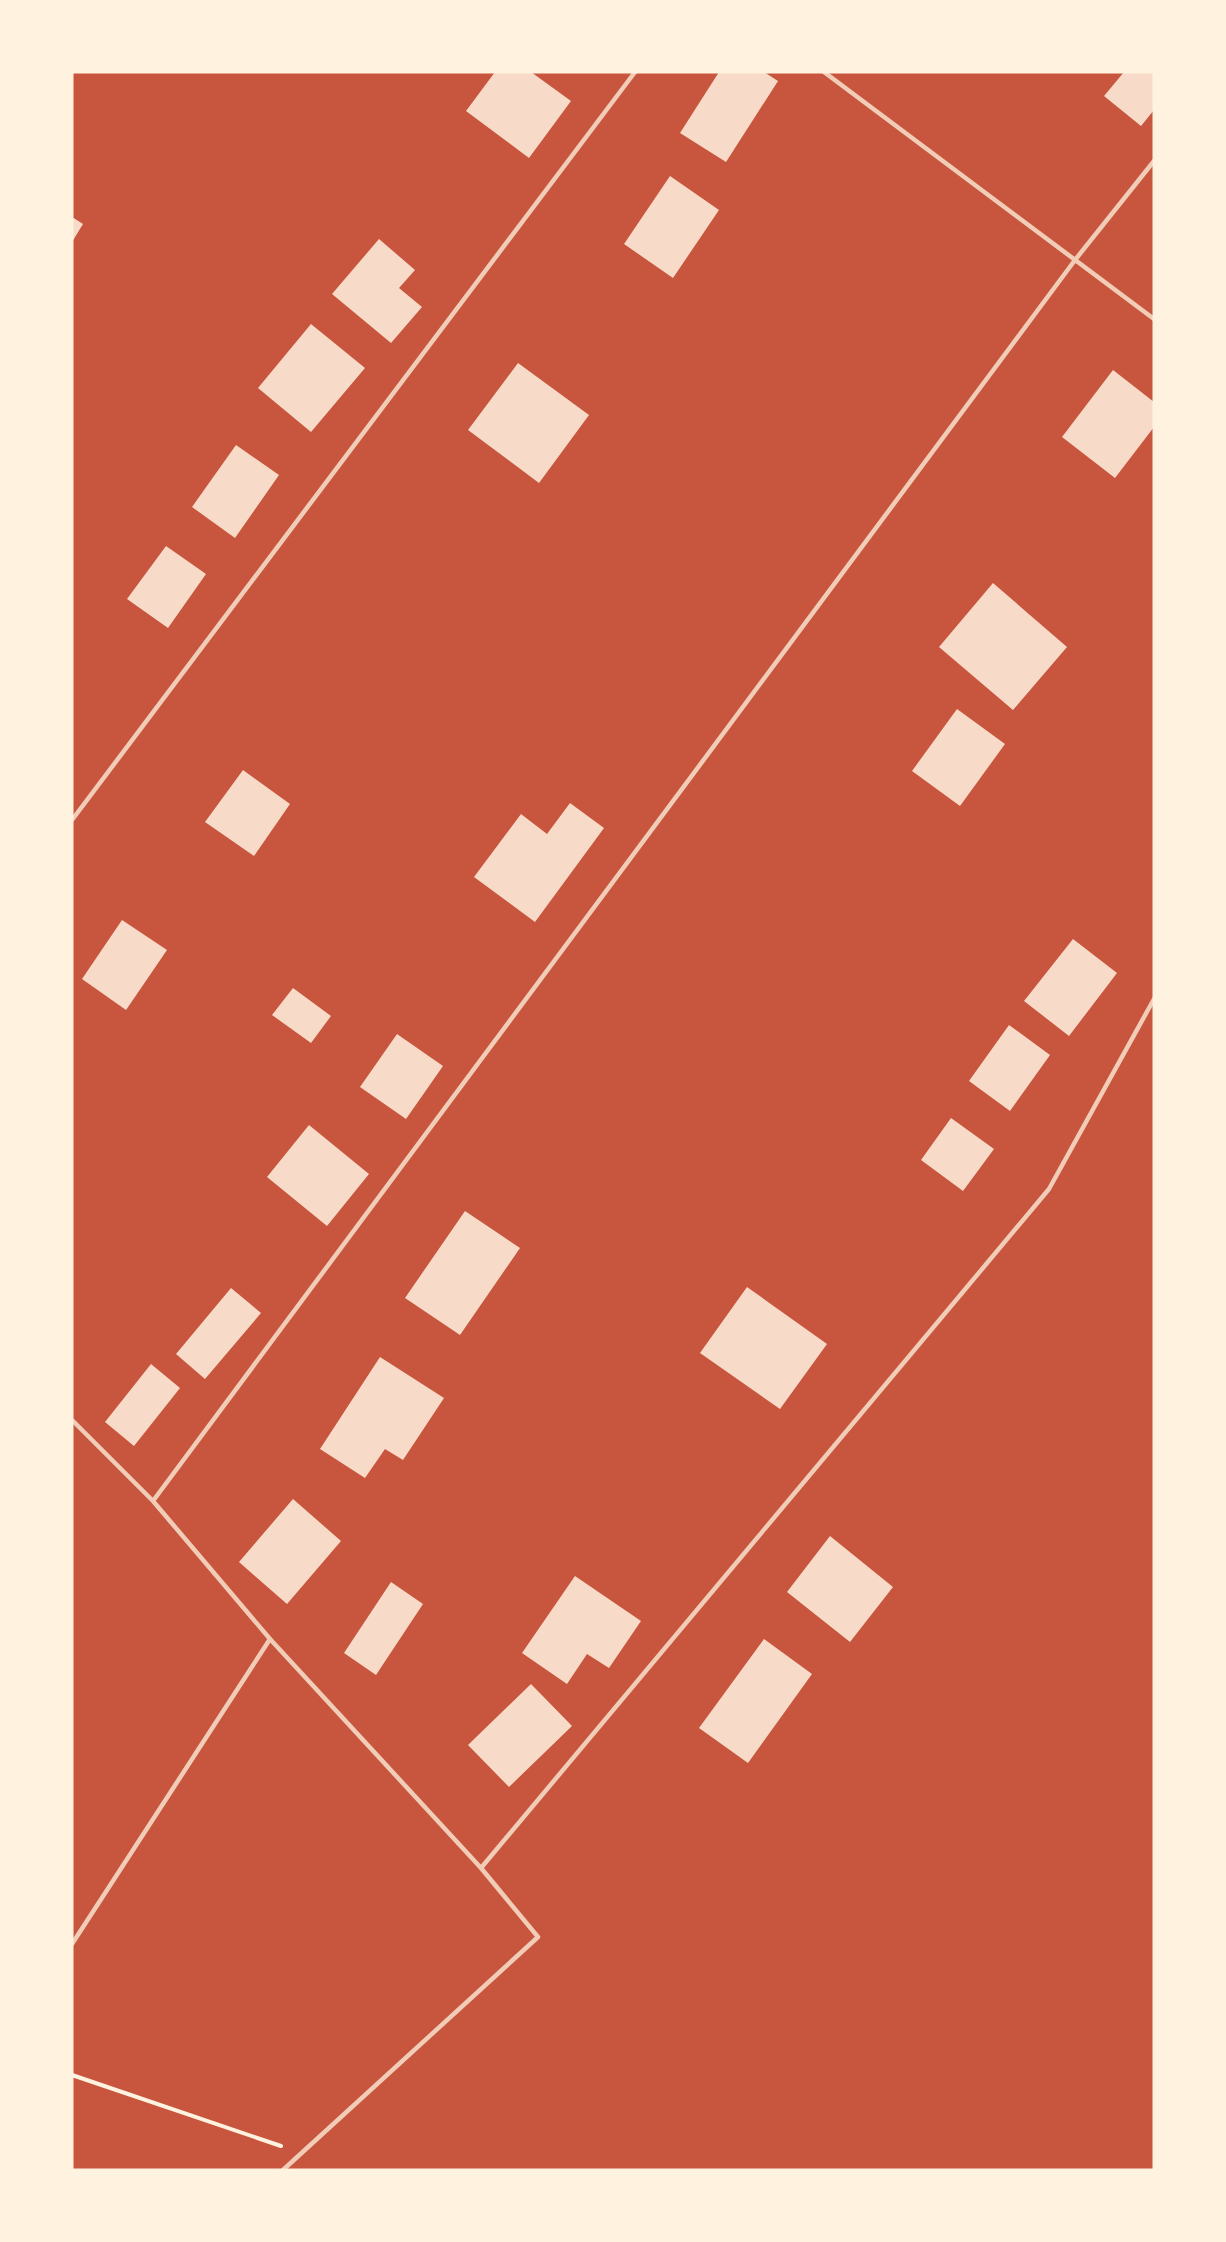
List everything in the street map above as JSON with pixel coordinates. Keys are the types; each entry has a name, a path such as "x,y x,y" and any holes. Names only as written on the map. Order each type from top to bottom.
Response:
{"lane":[{"path":"72,820 635,72"},
{"path":"824,72 1154,319"},
{"path":"153,1501 1075,261 1154,161"},
{"path":"481,1868 1049,1189 1154,999"},
{"path":"72,1420 153,1501 270,1639 481,1868 538,1937 284,2170"},
{"path":"72,1944 270,1639"}],"path":[{"path":"72,2075 302,2153"}],"building":[{"path":"495,72 531,72 571,101 529,158 466,111"},
{"path":"719,72 764,72 778,81 726,162 680,133"},
{"path":"1124,72 1154,72 1154,110 1141,126 1104,96"},
{"path":"670,176 719,210 673,278 624,244"},
{"path":"72,217 83,224 72,242"},
{"path":"379,239 415,270 399,288 422,307 391,343 332,294"},
{"path":"311,324 365,368 311,432 258,388"},
{"path":"518,363 589,415 539,483 468,430"},
{"path":"1113,370 1154,402 1154,427 1115,478 1062,437"},
{"path":"236,445 279,475 235,538 192,507"},
{"path":"166,546 206,574 168,628 127,599"},
{"path":"993,583 1067,647 1013,710 939,647"},
{"path":"957,709 1005,744 960,806 912,771"},
{"path":"243,770 290,804 254,856 205,822"},
{"path":"570,803 604,828 535,922 474,877 521,814 547,834"},
{"path":"122,920 167,950 126,1010 82,979"},
{"path":"1073,939 1117,973 1069,1036 1024,1001"},
{"path":"293,988 331,1016 311,1043 272,1015"},
{"path":"1009,1025 1050,1055 1010,1111 969,1081"},
{"path":"397,1034 443,1066 406,1119 360,1087"},
{"path":"951,1118 994,1149 963,1191 921,1160"},
{"path":"309,1125 369,1174 327,1226 267,1177"},
{"path":"465,1211 520,1248 460,1335 405,1298"},
{"path":"747,1287 827,1344 780,1409 700,1353"},
{"path":"231,1288 261,1313 205,1379 176,1354"},
{"path":"380,1357 444,1398 403,1460 385,1449 365,1478 320,1449"},
{"path":"151,1364 180,1388 134,1446 105,1422"},
{"path":"293,1499 341,1541 287,1604 239,1562"},
{"path":"830,1536 893,1587 850,1642 787,1592"},
{"path":"575,1576 641,1621 609,1668 587,1654 567,1684 522,1653"},
{"path":"391,1582 423,1604 376,1675 344,1653"},
{"path":"764,1639 812,1674 748,1763 699,1728"},
{"path":"531,1684 572,1726 509,1787 468,1745"}]}
